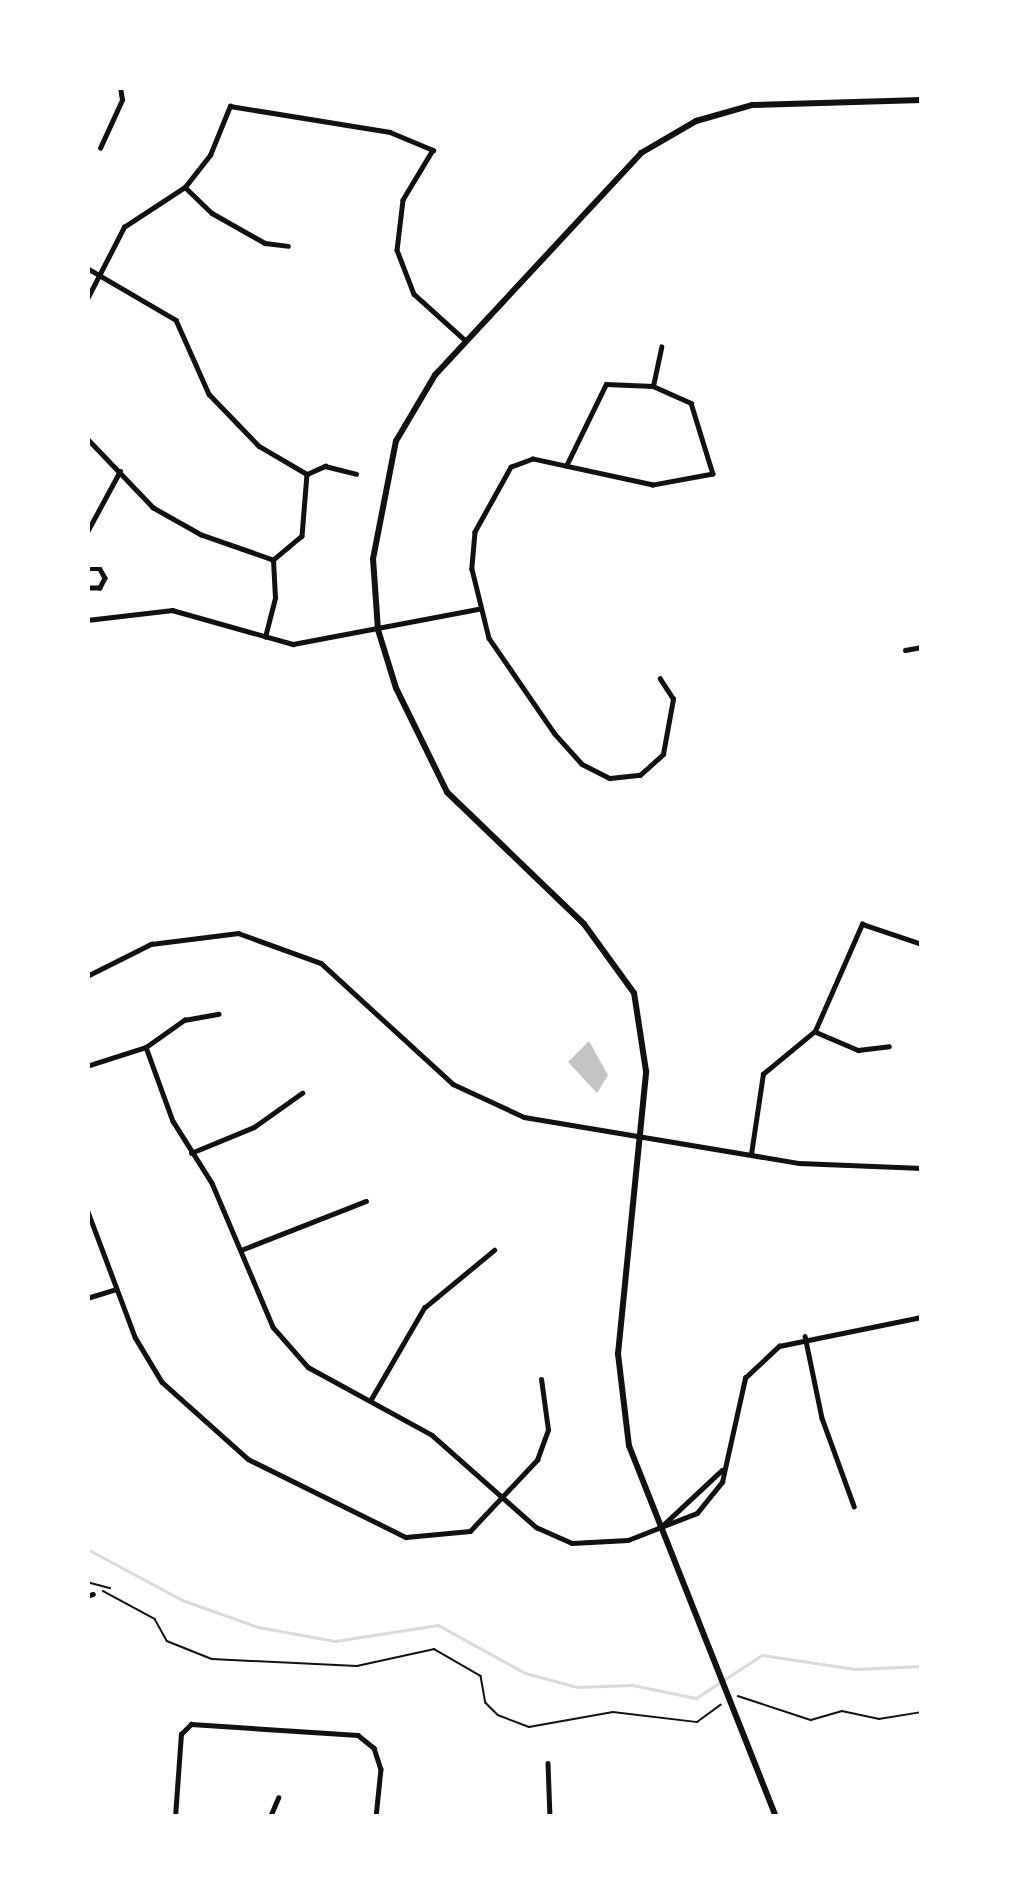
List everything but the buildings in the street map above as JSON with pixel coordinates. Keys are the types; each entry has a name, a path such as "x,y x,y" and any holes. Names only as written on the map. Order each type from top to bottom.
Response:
{"main road":[{"path":"776,1817 629,1446 618,1354 645,1030 634,993 584,924 447,792 414,736 378,630 373,559 385,476 413,408 594,195 641,153 696,122 825,97 922,100"}],"street":[{"path":"100,148 122,100 120,87"},
{"path":"87,299 124,227 185,187 211,155 230,106 390,132 433,150 403,200 397,250 414,294 466,341"},
{"path":"185,187 212,213 266,243 288,246"},
{"path":"87,268 176,320 209,394 259,446 307,474"},
{"path":"653,386 661,346"},
{"path":"566,466 606,384 653,386 691,403 713,474 653,485 533,459 512,467 494,490 472,553 479,609 510,675 582,764 610,778 640,775 662,754 673,699 660,679"},
{"path":"87,440 153,508 273,560"},
{"path":"307,474 325,466 356,474"},
{"path":"87,532 120,471"},
{"path":"273,560 302,536 307,474"},
{"path":"265,639 275,598 273,560"},
{"path":"87,587 100,588 105,578 88,567"},
{"path":"87,620 172,610 293,644 479,609"},
{"path":"905,650 922,647"},
{"path":"751,1154 763,1074 814,1031 862,924 922,944"},
{"path":"87,976 151,944 193,934 238,933 280,944 355,990 414,1054 484,1101 556,1124 638,1132 751,1154 922,1168"},
{"path":"87,1066 146,1047 184,1020 218,1014"},
{"path":"814,1031 846,1048 890,1046"},
{"path":"146,1047 273,1327 308,1367 433,1435 536,1527 572,1543 628,1540 683,1523 708,1502 727,1460 745,1378 767,1354 805,1336 922,1317"},
{"path":"191,1153 254,1127 302,1093"},
{"path":"241,1250 366,1202"},
{"path":"87,1209 116,1289 163,1382 248,1460 309,1494 428,1540 470,1531 537,1460 548,1430 541,1379"},
{"path":"370,1401 424,1307 494,1250"},
{"path":"87,1298 116,1289"},
{"path":"805,1336 822,1418 854,1506"},
{"path":"175,1817 181,1734 191,1724 358,1736 374,1748 381,1768 376,1817"},
{"path":"548,1763 550,1817"},
{"path":"270,1817 278,1798"}],"path":[{"path":"87,1582 110,1588 155,1619 167,1641 212,1659 358,1666 434,1649 481,1676 486,1703 498,1715 529,1727 613,1712 697,1722 742,1693 811,1720 842,1711 879,1719 922,1712"},
{"path":"90,1595 110,1588"}],"waterway":[{"path":"87,1549 182,1600 258,1627 335,1641 438,1625 525,1673 577,1687 632,1685 696,1698 762,1655 855,1669 922,1666"}]}
